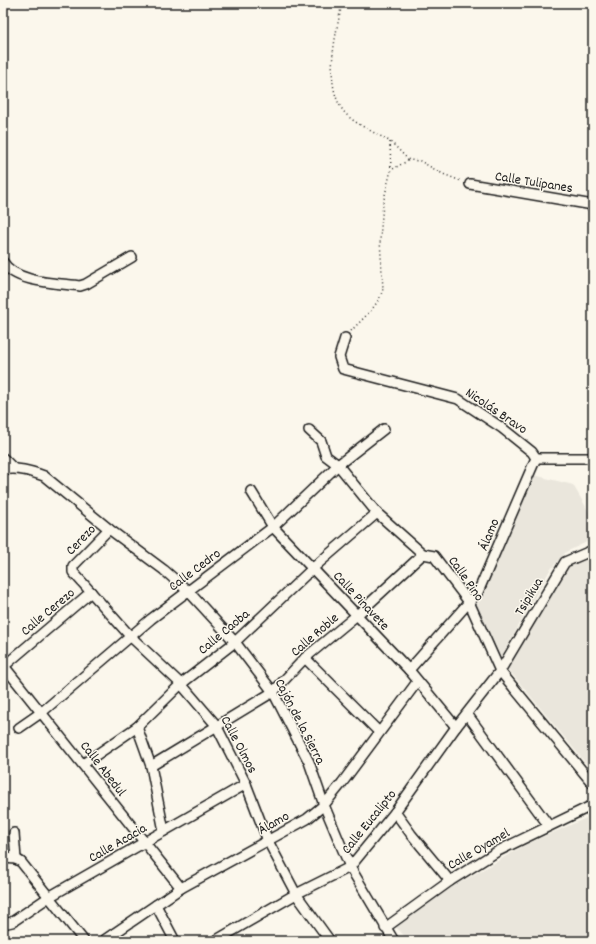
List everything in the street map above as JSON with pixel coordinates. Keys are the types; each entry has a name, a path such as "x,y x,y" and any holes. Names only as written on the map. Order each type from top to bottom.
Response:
{"street":[{"name":"Calle Tulipanes","path":"470,184 593,203"},
{"path":"3,262 6,267 24,278 80,286 132,257"},
{"name":"Nicolás Bravo","path":"345,338 339,357 343,369 458,399 502,428 532,452 536,458"},
{"name":"Calle Cedro","path":"19,728 42,712 130,636 273,527 338,465 384,429"},
{"name":"Calle Pino","path":"309,430 321,441 326,456 338,465 377,513 423,554 434,556 469,602 500,670 593,784"},
{"path":"3,458 13,468"},
{"path":"536,458 593,458"},
{"name":"Álamo","path":"408,670 478,592 536,458"},
{"path":"3,470 13,468"},
{"name":"Cajón de la Sierra","path":"13,468 44,476 109,529 164,570 189,592 235,642 273,692 309,762 324,805 350,867 394,941"},
{"name":"Calle Pinavete","path":"251,491 273,527 408,670 456,726"},
{"name":"Calle Caoba","path":"83,764 137,727 180,684 235,642 313,568 377,513"},
{"name":"Cerezo","path":"72,569 109,529"},
{"name":"Tsipikua","path":"500,670 566,562 593,550"},
{"name":"Calle Roble","path":"151,766 216,725 273,692 305,658 357,615 423,554"},
{"name":"Calle Olmos","path":"72,569 130,636 180,684 216,725 246,784 268,841 296,894 330,941"},
{"name":"Calle Cerezo","path":"5,663 91,592"},
{"path":"305,658 379,732"},
{"name":"Calle Abedul","path":"5,663 181,888"},
{"name":"Calle Eucalipto","path":"216,941 296,894 350,867 395,812 456,726 467,714 500,670"},
{"name":"Álamo","path":"103,941 181,888 307,819 324,805 417,682"},
{"path":"467,714 549,826"},
{"path":"137,727 151,766 164,831"},
{"name":"Calle Acacia","path":"3,924 12,922 49,897 246,784"},
{"name":"Calle Oyamel","path":"385,928 450,880 498,851 593,805"},
{"path":"395,812 411,834 450,880"},
{"path":"14,833 16,859 84,941"},
{"path":"3,858 16,859"},
{"path":"156,904 175,941"}],"path":[{"path":"342,3 334,41 333,84 341,106 349,117 390,142 408,160"},
{"path":"345,338 376,305 383,289 380,240 383,203 391,170 390,142"},
{"path":"391,170 408,160 420,160 444,174 470,184"}],"shaded area":[{"path":"534,475 573,485 593,519 593,539 566,552 550,570 501,657 477,606"},
{"path":"593,556 593,772 508,669 569,565"},
{"path":"593,815 593,941 409,941 396,927 440,894 527,844"}]}
